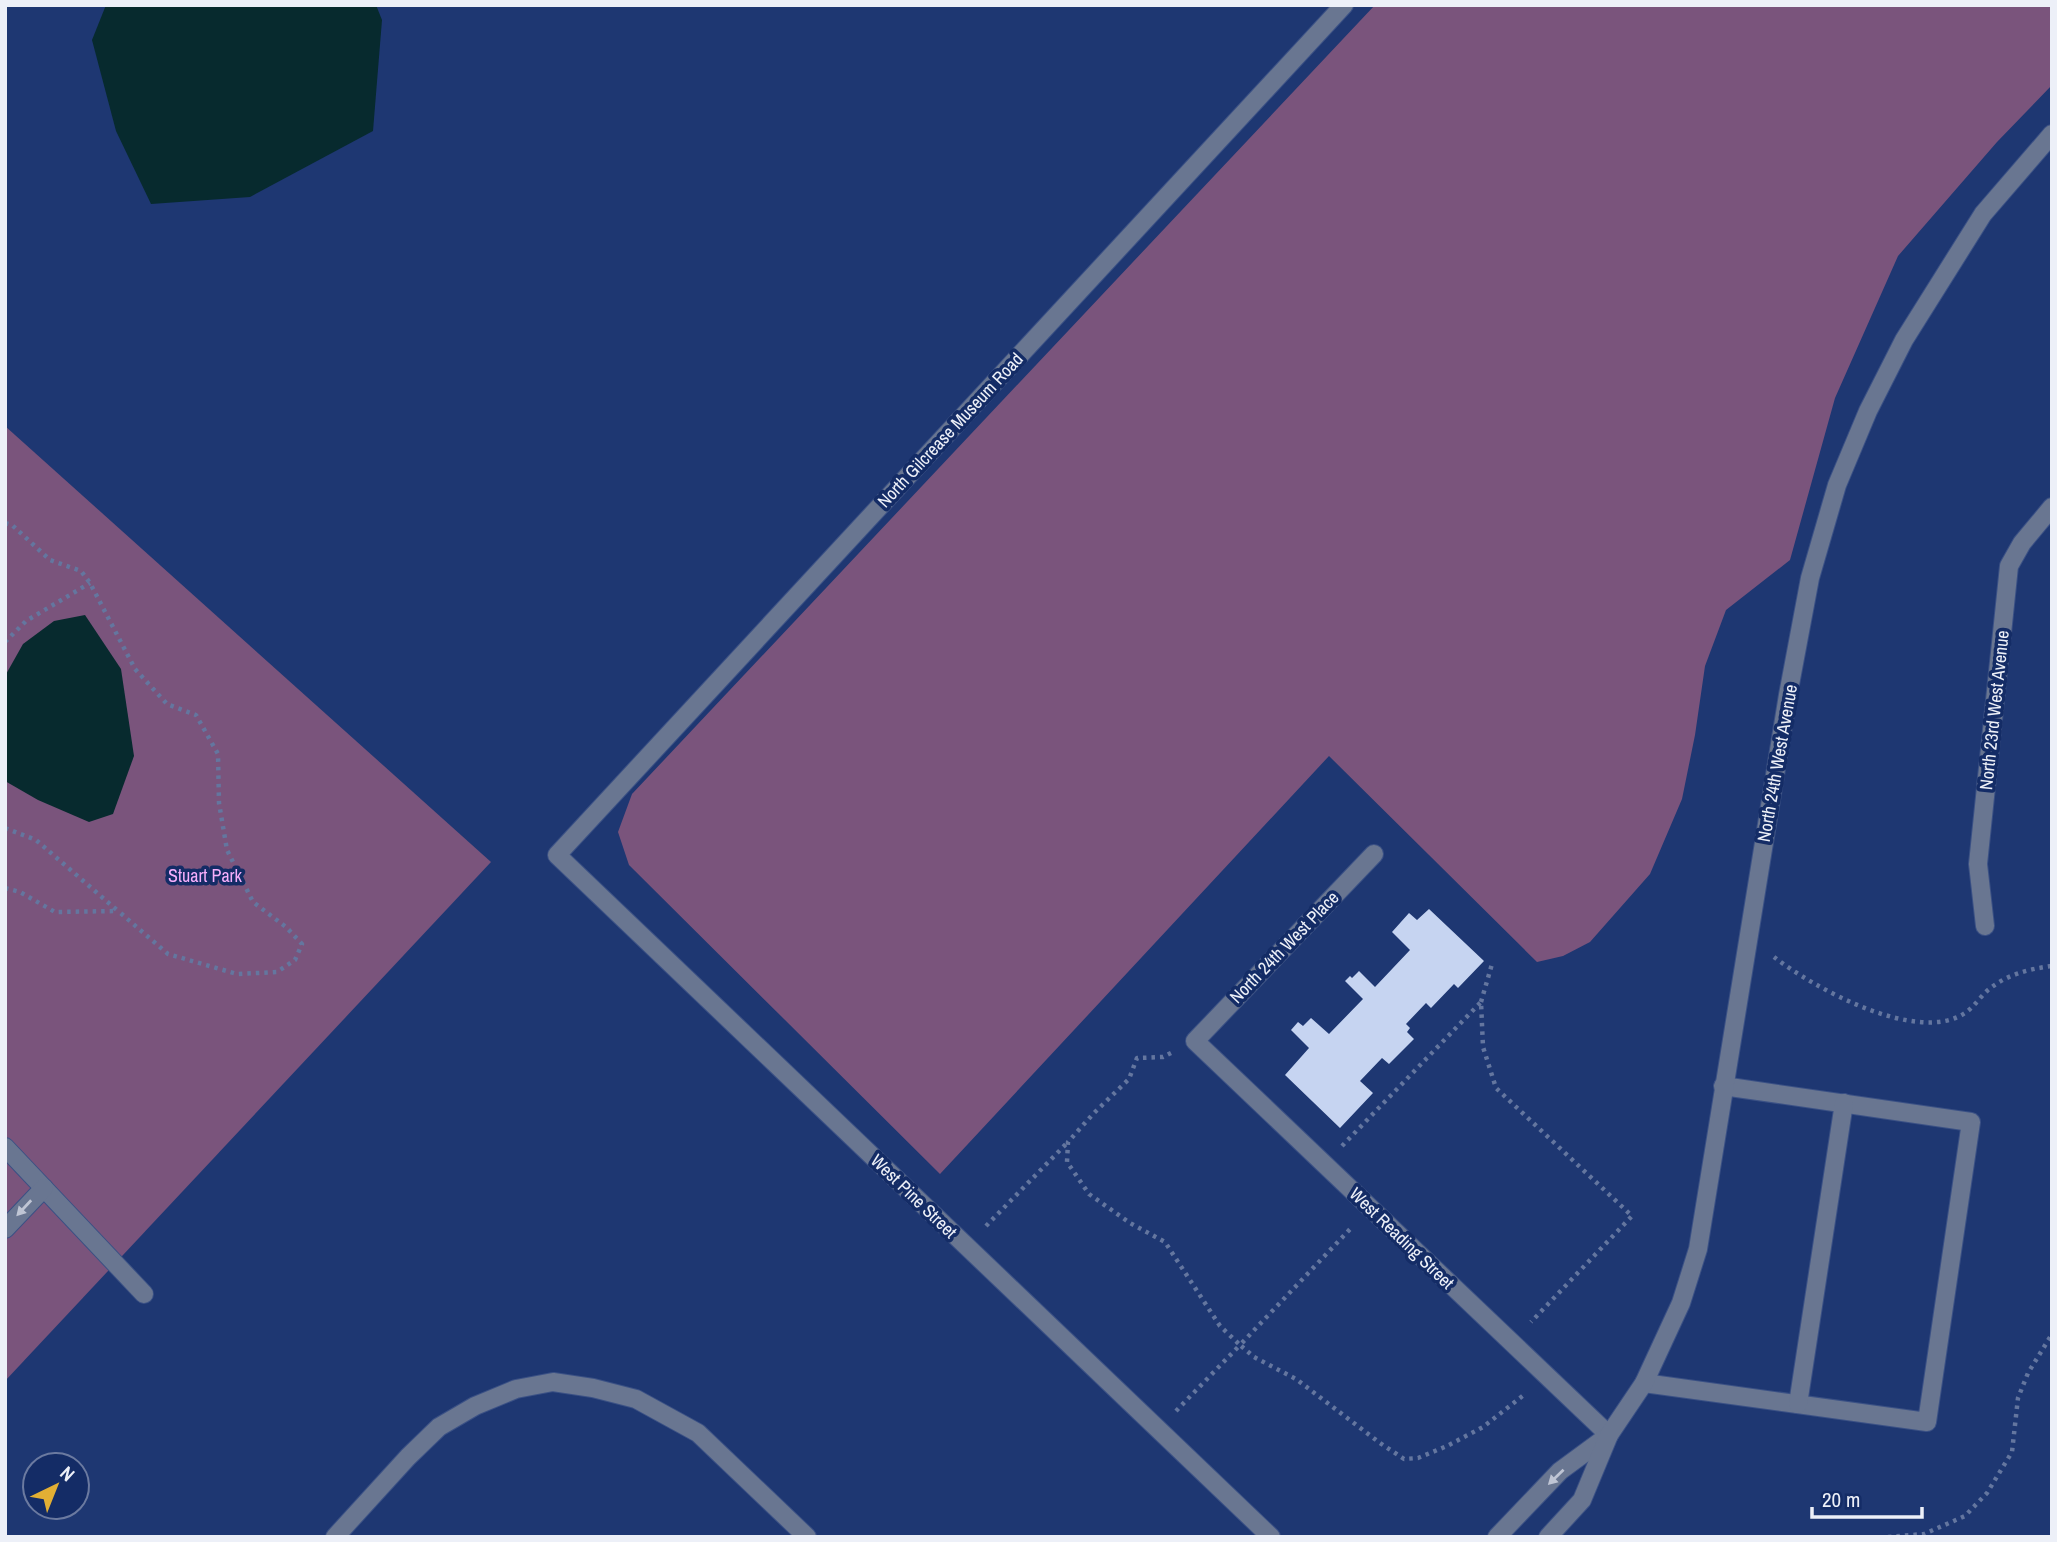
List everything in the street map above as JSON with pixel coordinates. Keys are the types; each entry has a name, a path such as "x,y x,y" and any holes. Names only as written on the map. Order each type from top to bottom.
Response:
{"street":[{"name":"North Gilcrease Museum Road","path":"557,855 1344,5"},
{"name":"North 24th West Avenue","path":"1548,1537 1582,1500 1609,1435 1644,1383 1681,1303 1698,1249 1746,947 1810,578 1837,485 1868,411 1904,340 1926,304 1983,215 2052,134"},
{"name":"North 23rd West Avenue","path":"1985,926 1978,864 2009,565 2022,543 2052,507"},
{"name":"North 24th West Place","path":"1195,1041 1374,854"},
{"name":"West Pine Street","path":"557,855 1271,1537"},
{"name":"West Reading Street","path":"1195,1041 1609,1435"},
{"path":"1644,1383 1927,1422 1971,1122 1723,1086"},
{"path":"1798,1404 1844,1103"},
{"path":"5,1147 144,1294"},
{"path":"5,1229 44,1188"},
{"path":"335,1537 439,1427 475,1406 516,1389 553,1382 593,1388 636,1399 698,1433 807,1537"},
{"name":"North 24th West Avenue","path":"1497,1537 1560,1471 1609,1435"}],"path":[{"path":"5,523 12,525 50,560 81,571 135,669 167,704 196,715 218,754 219,803 227,850 253,902 286,927 302,944 295,960 277,972 237,974 168,954 36,840 5,828"},
{"path":"5,642 26,621 90,583"},
{"path":"5,888 20,892 55,912 117,910"},
{"path":"1746,947 1770,954 1796,974 1861,1007 1899,1019 1931,1024 1964,1014 1989,989 2015,974 2052,966"},
{"path":"1492,964 1481,1002 1483,1047 1496,1088 1632,1216 1511,1342"},
{"path":"1325,1164 1481,1002"},
{"path":"967,1246 1129,1079 1137,1058 1163,1057 1195,1041"},
{"path":"1068,1142 1066,1162 1089,1194 1130,1223 1165,1242 1220,1326 1240,1345 1254,1357 1296,1379 1404,1459 1418,1458 1483,1427 1527,1392 1543,1371"},
{"path":"1159,1430 1370,1208"},
{"path":"1888,1537 1924,1534 1965,1516 1987,1493 2012,1452 2018,1398 2028,1373 2052,1334"}],"green space":[{"path":"1375,5 2052,5 2052,85 1997,142 1898,256 1835,398 1790,560 1726,610 1705,666 1682,799 1650,874 1590,942 1563,956 1537,962 1329,756 940,1174 629,865 618,832 632,794"},
{"name":"Stuart Park","path":"5,426 491,862 5,1381"}],"shaded area":[{"path":"106,5 376,5 382,20 373,131 250,197 151,204 116,131 92,40"},
{"path":"85,615 121,669 134,756 113,814 89,822 38,800 5,781 5,676 23,644 54,621"}],"building":[{"path":"1429,909 1484,961 1458,988 1454,984 1431,1008 1426,1003 1406,1024 1410,1028 1407,1032 1414,1039 1389,1064 1382,1058 1360,1081 1373,1093 1340,1128 1285,1075 1309,1048 1291,1030 1298,1022 1303,1026 1311,1018 1329,1034 1363,999 1345,981 1359,971 1375,987 1410,950 1392,932 1409,913 1417,920"}]}
